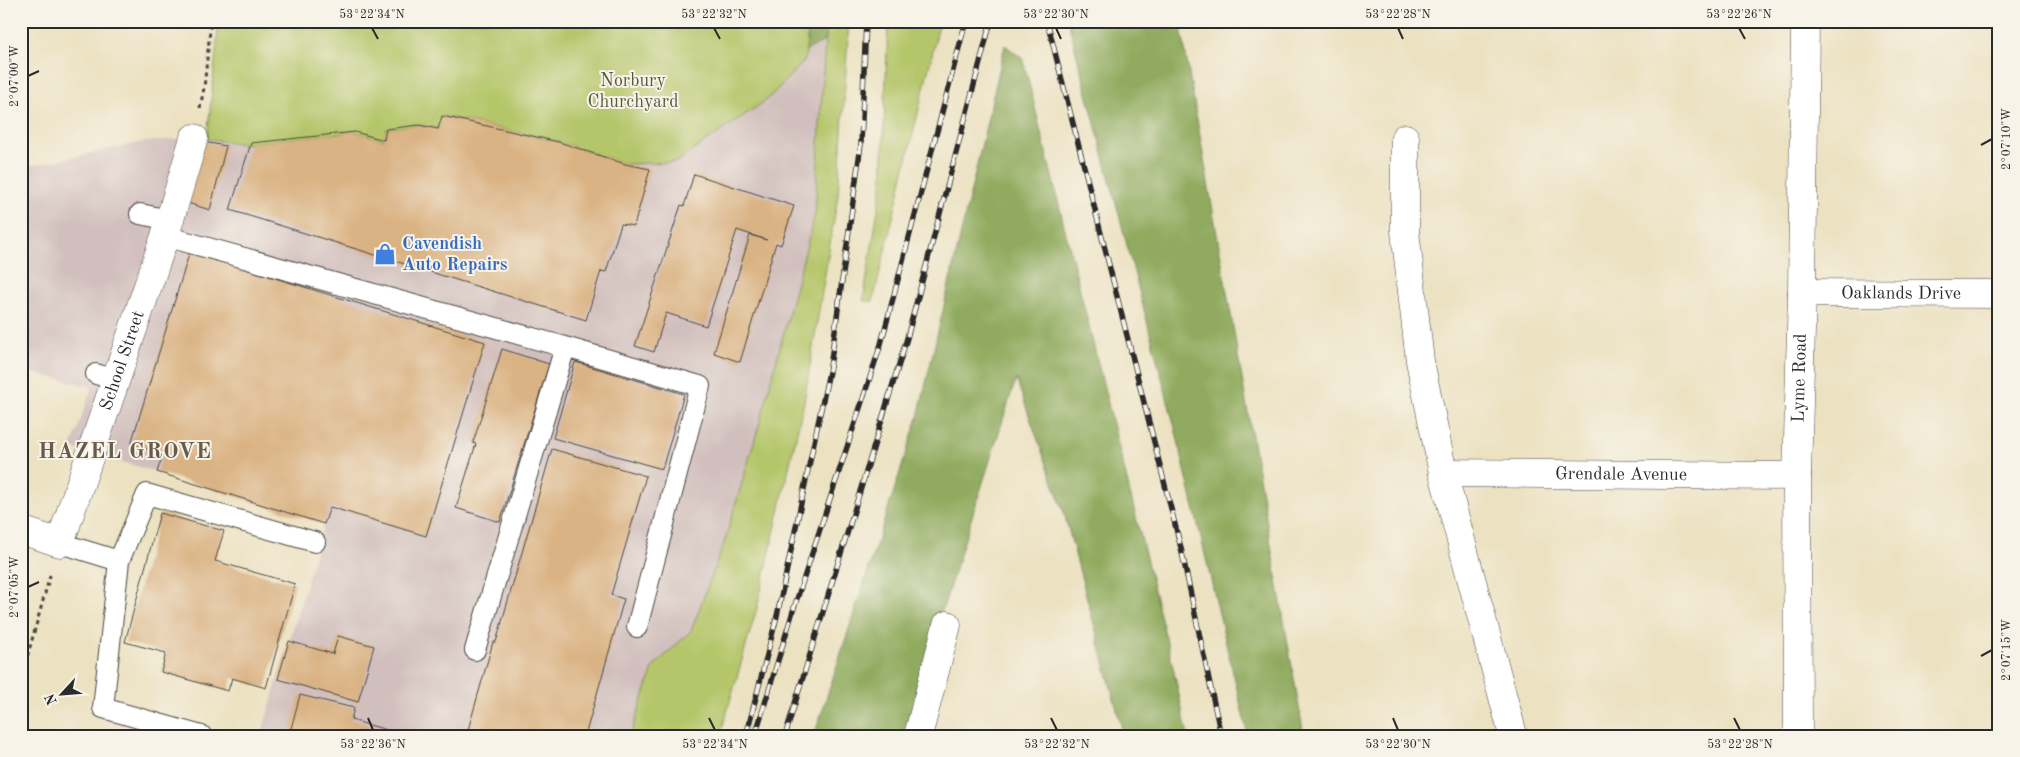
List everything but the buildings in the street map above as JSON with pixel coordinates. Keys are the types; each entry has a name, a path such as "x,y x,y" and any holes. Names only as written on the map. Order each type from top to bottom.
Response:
{"street":[{"name":"Lyme Road","path":"1798,736 1797,476 1802,293 1805,21"},
{"name":"School Street","path":"60,543 95,436 106,377 167,228 194,138"},
{"path":"1405,138 1405,231 1420,361 1443,473 1512,731"},
{"name":"Oaklands Drive","path":"1802,293 1999,294"},
{"name":"Grendale Avenue","path":"1443,473 1797,476"},
{"path":"21,530 60,543"},
{"path":"918,736 947,625"}],"lane":[{"path":"140,214 167,228 700,386 637,627"},
{"path":"475,650 565,347"},
{"path":"202,736 103,708 118,561 147,494 315,542"},
{"path":"60,543 118,561"}],"path":[{"path":"194,138 204,88 211,22"},
{"path":"21,679 60,543"}],"shaded area":[{"path":"826,40 815,214 762,415 724,543 691,631 654,666 630,736 261,736 324,524 157,472 71,448 92,387 21,370 21,168 144,142 187,138 244,144 419,125 438,128 442,116 559,142 625,164"}],"green space":[{"name":"Norbury Churchyard","path":"219,21 809,21 805,60 768,99 676,162 625,164 559,142 443,116 438,129 419,125 386,129 384,140 355,132 244,144 207,139"},
{"path":"809,21 826,21 826,40 806,51"},
{"path":"826,21 849,21 838,195 804,402 757,608 720,736 630,736 654,666 691,631 724,543 762,415 815,214"},
{"path":"888,21 940,21 873,301 863,301 882,185"},
{"path":"1068,21 1180,21 1304,736 1248,736 1175,428"},
{"path":"1005,45 1023,59 1172,663 1188,736 1124,736 1064,513 1016,379 902,736 814,736 918,417"}],"railway":[{"path":"746,736 777,616 830,367 861,144 866,21"},
{"path":"755,736 793,611 881,344 966,21"},
{"path":"785,736 907,338 991,21"},
{"path":"1047,21 1181,548 1221,736"}],"place":[{"name":"Cavendish Auto Repairs","path":"385,254"}],"district":[{"name":"HAZEL GROVE","path":"125,452"}]}
